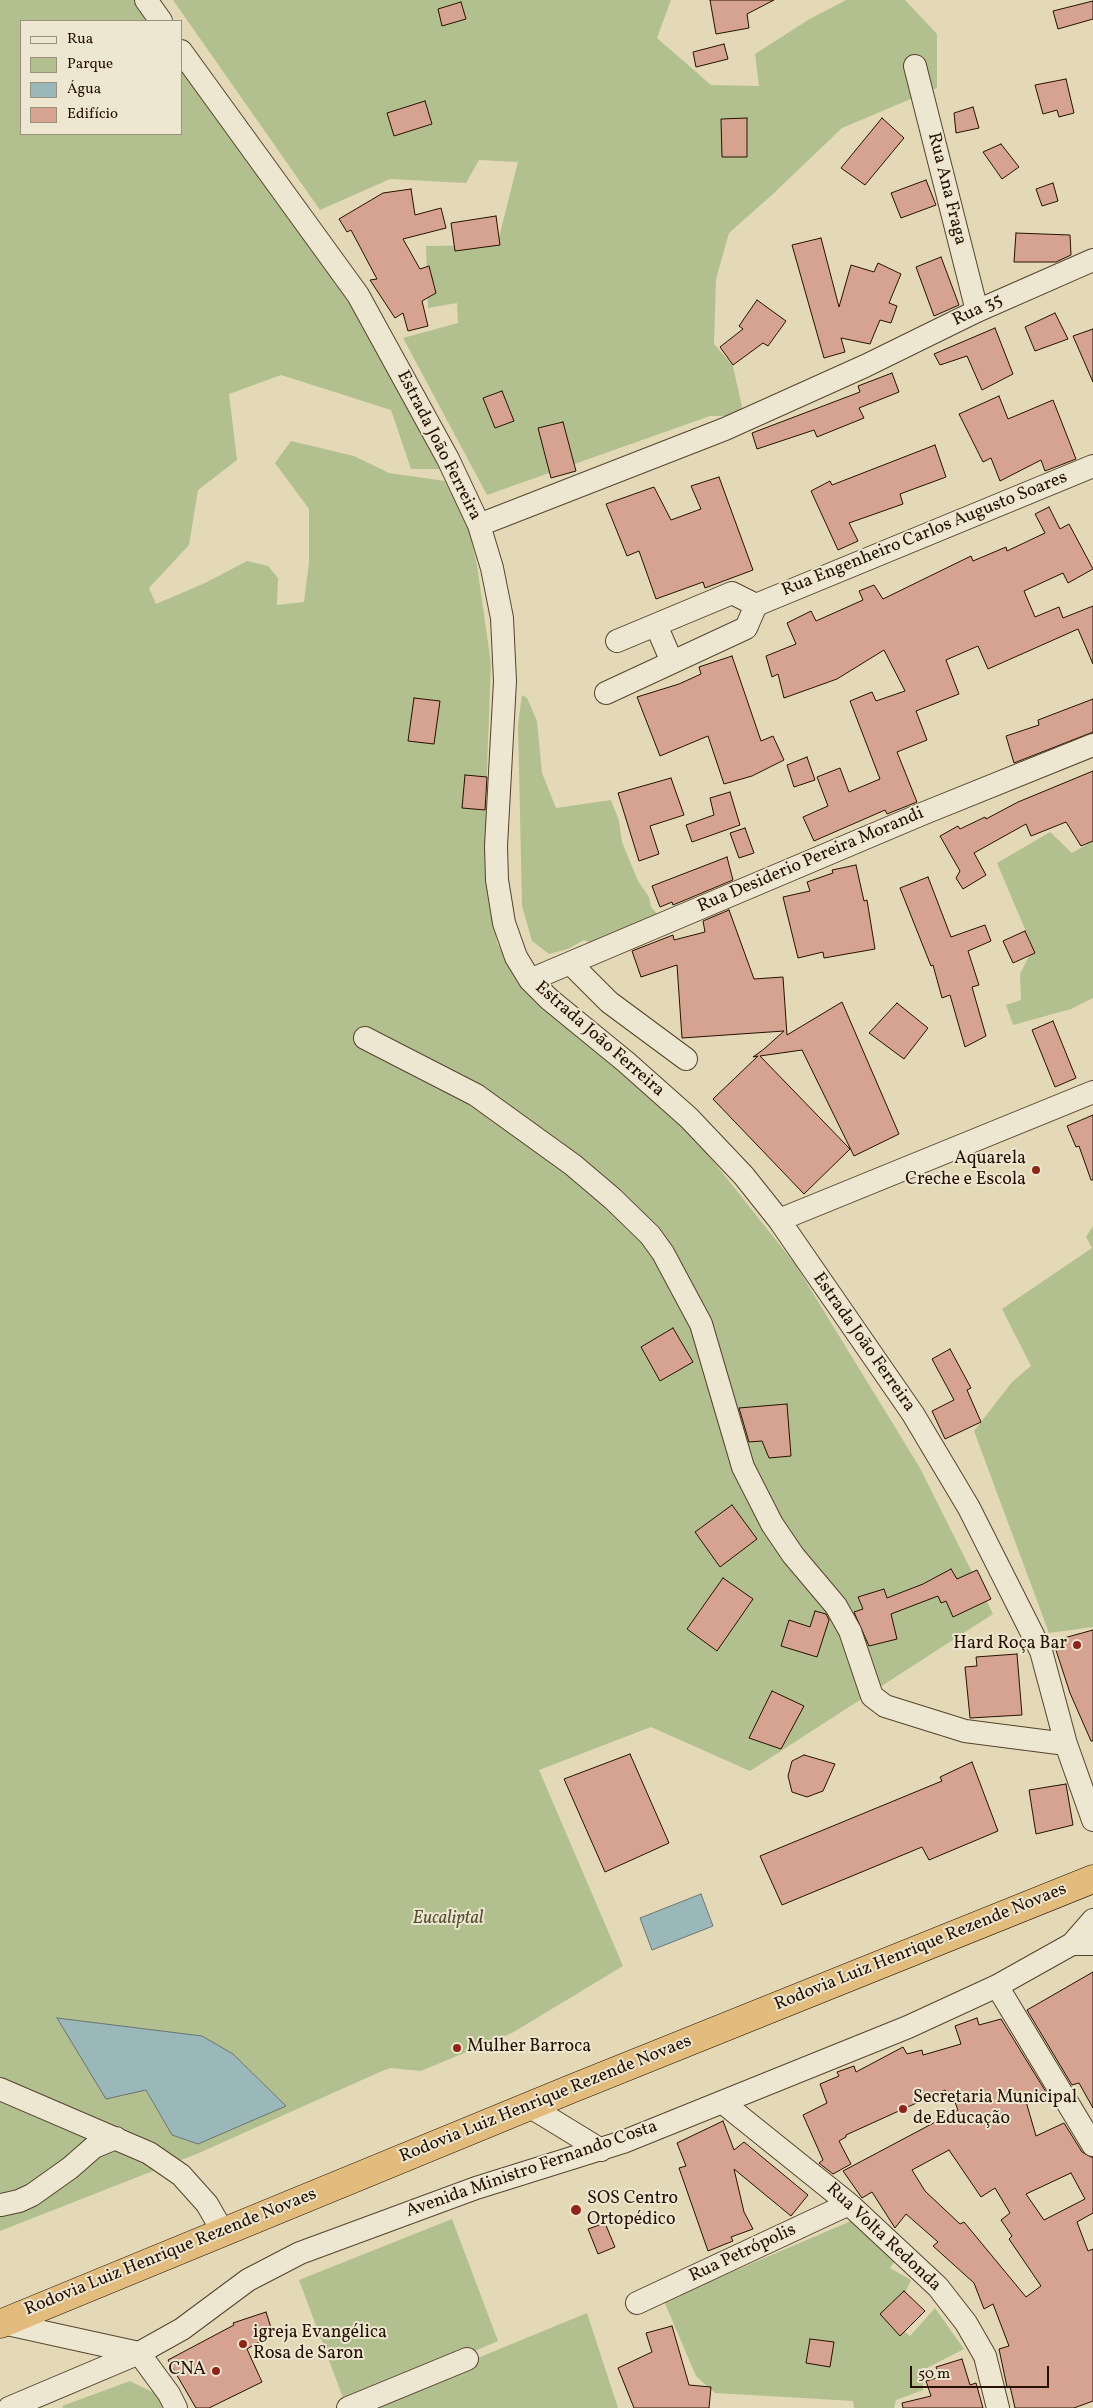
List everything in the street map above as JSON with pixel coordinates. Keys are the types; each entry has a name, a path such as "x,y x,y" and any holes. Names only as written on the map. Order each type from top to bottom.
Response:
{"highway":[{"name":"Rodovia Luiz Henrique Rezende Novaes","path":"1,2324 529,2106 1093,1879"}],"street":[{"path":"146,0 160,20"},
{"name":"Estrada João Ferreira","path":"182,52 358,294 448,459 479,525 498,590 503,645 505,681 496,846 497,880 507,935 514,952 530,980 561,1011 626,1062 689,1118 744,1176 778,1220 914,1414 969,1508 1041,1651 1066,1744 1093,1820"},
{"name":"Rua Ana Fraga","path":"916,66 977,311"},
{"name":"Rua 35","path":"479,525 725,429 865,366 977,311 1093,260"},
{"name":"Rua Engenheiro Carlos Augusto Soares","path":"756,605 1093,466"},
{"path":"606,693 746,628 756,605 732,593 618,641"},
{"path":"656,625 672,662"},
{"name":"Rua Desiderio Pereira Morandi","path":"530,980 922,814 1093,745"},
{"path":"570,963 609,1002 686,1059"},
{"path":"365,1038 476,1094 573,1165 613,1199 650,1235 663,1252 700,1324 743,1467 772,1524 793,1555 836,1606 850,1631 872,1696 884,1706 965,1731 1066,1744"},
{"path":"778,1220 1093,1092"},
{"name":"Avenida Ministro Fernando Costa","path":"9,2408 140,2353 182,2329 248,2280 300,2253 476,2188 601,2150 884,2036 997,1986 1083,1944 1093,1920"},
{"path":"997,1986 1093,2145"},
{"path":"0,2089 150,2153 181,2175 207,2204 223,2232"},
{"name":"Rua Volta Redonda","path":"722,2102 850,2204 938,2287 966,2323 985,2356 998,2408"},
{"path":"529,2106 601,2150"},
{"path":"1,2205 19,2201 32,2195 70,2168 90,2150 116,2138"},
{"name":"Rua Petrópolis","path":"637,2303 850,2204"},
{"path":"1,2324 140,2353 169,2394 176,2408"},
{"path":"348,2408 467,2359"}],"green space":[{"name":"Eucaliptal","path":"0,0 136,0 150,20 20,20 20,135 182,135 182,66 354,310 440,469 411,469 391,410 281,375 229,394 237,460 198,490 189,545 149,588 156,604 205,583 247,561 268,566 278,578 277,605 304,602 309,562 309,509 275,463 291,441 354,456 389,473 445,481 468,525 477,565 491,664 486,796 488,884 497,943 534,1001 608,1057 690,1132 795,1264 920,1468 993,1614 750,1771 651,1727 539,1770 623,1966 512,2033 421,2071 390,2068 382,2071 199,2153 0,2231","holes":["233,2054 285,2106 172,2135 146,2090"]},
{"path":"173,0 671,0 657,38 711,85 759,86 755,54 808,20 846,0 905,0 937,34 937,88 842,128 729,233 716,279 714,344 733,366 744,416 710,416 487,495 403,338 458,323 457,303 428,308 426,246 497,245 518,162 479,160 466,183 390,179 320,210"},
{"path":"522,695 527,698 537,721 542,773 556,808 611,800 619,821 622,842 638,881 649,897 651,907 659,916 593,944 584,940 568,949 549,954 532,941 522,906 518,724"},
{"path":"1050,832 1072,853 1093,841 1093,998 1071,1009 1013,1025 1006,1005 1021,1000 1020,974 1033,948 997,863"},
{"path":"1093,1226 1093,1627 1049,1633 974,1431 1012,1382 1031,1366 1002,1309 1092,1248 1086,1237"},
{"path":"452,2219 498,2341 346,2406 299,2280"},
{"path":"851,2221 898,2256 890,2268 911,2280 902,2300 886,2315 910,2336 935,2308 964,2349 923,2370 923,2390 896,2400 894,2408 854,2408 853,2401 715,2393 696,2376 664,2301"},
{"path":"587,2313 618,2408 356,2408"},
{"path":"130,2381 158,2395 162,2408 63,2408 62,2406"}],"water":[{"path":"701,1894 713,1926 652,1950 640,1918"},
{"path":"57,2018 202,2036 233,2054 286,2106 198,2144 172,2135 146,2090 106,2099"}],"building":[{"path":"710,0 774,0 747,14 749,28 716,34"},
{"path":"1093,1 1093,19 1058,29 1053,11"},
{"path":"461,2 466,19 442,26 438,9"},
{"path":"724,44 728,59 696,67 693,52"},
{"path":"1066,79 1074,113 1059,117 1057,110 1043,114 1035,85"},
{"path":"425,101 432,124 394,136 387,113"},
{"path":"973,107 979,128 956,133 954,113"},
{"path":"747,118 747,157 722,157 721,119"},
{"path":"882,118 904,138 865,185 841,168"},
{"path":"1001,144 1019,167 1002,179 983,152"},
{"path":"926,180 936,205 901,218 891,193"},
{"path":"1053,183 1058,201 1042,206 1036,189"},
{"path":"411,189 415,215 441,208 446,228 403,239 420,269 429,266 436,293 422,301 428,326 408,331 403,313 395,318 370,280 377,279 351,230 347,232 339,219 383,193"},
{"path":"496,216 500,245 455,251 451,223"},
{"path":"1016,233 1070,235 1071,255 1056,262 1014,262"},
{"path":"821,238 839,307 851,265 874,272 878,263 901,274 889,303 897,306 891,323 880,320 870,344 841,338 845,352 824,358 792,245"},
{"path":"941,257 959,305 934,316 916,267"},
{"path":"757,300 786,321 768,346 763,343 733,365 720,347 743,329 739,326"},
{"path":"1055,313 1068,339 1035,351 1025,327"},
{"path":"995,328 1013,374 982,390 967,356 940,365 934,354"},
{"path":"1093,329 1093,382 1073,336"},
{"path":"892,373 899,392 859,408 864,418 817,437 814,430 757,449 752,433 860,392 858,386"},
{"path":"502,391 514,421 495,428 483,398"},
{"path":"999,396 1008,419 1053,400 1076,459 1045,471 1041,460 1000,481 991,458 983,462 959,414"},
{"path":"563,422 576,471 551,478 538,428"},
{"path":"935,445 946,477 900,494 903,504 849,523 858,541 838,550 811,491 830,481 832,485"},
{"path":"719,477 753,570 705,588 703,582 656,599 639,551 627,556 606,504 654,487 671,520 701,509 691,486"},
{"path":"1049,507 1060,529 1069,524 1093,569 1068,583 1063,573 1024,591 1035,617 1059,607 1063,618 1093,606 1093,664 1078,629 988,669 978,646 946,660 959,694 916,711 927,740 897,752 917,802 887,814 885,810 814,841 803,817 828,806 817,777 840,768 849,792 880,779 850,701 872,692 876,701 905,691 884,650 837,679 784,698 778,674 772,677 766,656 796,644 787,623 811,611 816,621 863,600 859,591 874,585 883,599 971,556 973,561 1006,547 1007,551 1045,533 1035,514"},
{"path":"732,656 761,741 773,736 784,760 752,776 724,784 708,736 660,756 637,697 679,684 701,674 699,667"},
{"path":"414,698 440,701 434,744 408,741"},
{"path":"1093,699 1093,732 1014,763 1006,736 1039,725 1038,720"},
{"path":"807,757 815,780 794,787 787,765"},
{"path":"1093,771 1093,841 1081,846 1066,822 1031,836 1026,824 974,853 986,875 963,889 956,878 960,871 940,836 958,826 960,829 985,817 986,819 1018,802"},
{"path":"465,775 487,777 485,810 462,808"},
{"path":"671,778 684,815 650,826 659,854 639,861 618,793"},
{"path":"730,792 740,825 692,842 686,825 714,815 710,798"},
{"path":"745,828 754,853 739,858 730,833"},
{"path":"727,857 733,880 673,905 672,902 660,907 652,886"},
{"path":"856,865 864,901 867,900 875,949 824,958 823,952 798,958 783,897 810,891 807,882 833,873 832,870"},
{"path":"928,877 951,937 985,925 991,941 968,951 979,985 972,987 986,1036 965,1047 950,995 942,998 933,965 931,966 900,888"},
{"path":"729,910 754,979 783,977 787,1035 842,1002 899,1134 854,1156 802,1050 760,1056 850,1149 804,1194 713,1099 758,1056 753,1057 784,1031 682,1038 677,965 641,977 632,951 673,935 674,940 705,932 703,921"},
{"path":"1025,931 1035,953 1013,963 1003,941"},
{"path":"897,1003 928,1028 904,1059 869,1033"},
{"path":"1053,1021 1076,1078 1055,1087 1032,1030"},
{"path":"1093,1115 1093,1180 1091,1180 1079,1146 1076,1147 1067,1126"},
{"path":"673,1328 693,1362 660,1381 641,1347"},
{"path":"950,1349 971,1388 967,1390 981,1422 945,1439 932,1411 954,1400 932,1359"},
{"path":"787,1404 791,1456 769,1458 762,1441 749,1442 739,1408"},
{"path":"732,1505 757,1539 720,1567 695,1532"},
{"path":"951,1569 957,1579 977,1570 991,1599 953,1617 946,1601 941,1603 938,1596 891,1614 897,1639 869,1646 854,1612 863,1609 858,1597 884,1589 887,1598 923,1584"},
{"path":"723,1578 753,1599 717,1651 687,1629"},
{"path":"815,1611 826,1614 829,1620 817,1657 781,1646 789,1620 810,1627"},
{"path":"1093,1630 1093,1741 1091,1741 1070,1693 1053,1641"},
{"path":"1017,1654 1022,1715 970,1718 965,1667 977,1666 976,1657"},
{"path":"772,1691 804,1706 781,1749 749,1738"},
{"path":"630,1754 669,1843 605,1872 564,1779"},
{"path":"804,1755 835,1764 823,1791 807,1797 792,1792 788,1776 792,1761"},
{"path":"972,1762 998,1831 929,1860 922,1847 782,1905 760,1856 942,1781 940,1777"},
{"path":"1066,1784 1073,1825 1036,1834 1029,1790"},
{"path":"1093,1972 1093,2108 1079,2083 1072,2085 1027,2010"},
{"path":"977,2018 979,2025 1001,2019 1046,2092 1025,2098 1036,2136 1064,2123 1082,2152 1093,2158 1093,2213 1077,2222 1088,2251 1093,2249 1093,2401 1074,2408 1015,2408 1010,2386 1007,2387 999,2349 1009,2346 993,2304 984,2309 974,2283 933,2246 938,2242 906,2214 895,2228 872,2192 862,2198 843,2171 958,2110 953,2097 950,2099 945,2090 846,2135 846,2137 839,2141 851,2164 833,2174 819,2163 823,2160 803,2115 827,2103 820,2084 839,2076 837,2072 854,2066 856,2072 903,2047 907,2054 922,2050 923,2055 961,2044 955,2026","holes":["949,2150 981,2197 995,2188 1010,2213 1001,2220 1012,2236 1009,2239 1041,2286 1026,2297 964,2222 960,2224 925,2191 912,2170","1071,2173 1085,2199 1044,2220 1026,2194"]},
{"path":"723,2121 734,2150 744,2142 808,2195 791,2216 734,2169 744,2212 753,2229 731,2237 733,2241 708,2251 679,2168 686,2166 677,2143"},
{"path":"605,2223 615,2247 598,2254 588,2229"},
{"path":"904,2291 925,2311 900,2336 880,2314"},
{"name":"CNA","path":"266,2312 273,2334 247,2349 262,2382 209,2408 196,2408 168,2360 234,2325 233,2323"},
{"path":"672,2326 689,2385 711,2387 709,2408 634,2408 618,2368 652,2352 646,2333"},
{"path":"810,2339 834,2342 830,2367 806,2363"},
{"path":"962,2359 970,2385 976,2383 983,2408 903,2408 902,2403 931,2396 926,2381 940,2377 936,2367"}],"place":[{"name":"Aquarela Creche e Escola","path":"1036,1170"},
{"name":"Hard Roça Bar","path":"1077,1645"},
{"name":"Mulher Barroca","path":"457,2048"},
{"name":"Secretaria Municipal de Educação","path":"903,2109"},
{"name":"SOS Centro Ortopédico","path":"576,2210"},
{"name":"igreja Evangélica Rosa de Saron","path":"243,2344"},
{"name":"CNA","path":"216,2371"}]}
